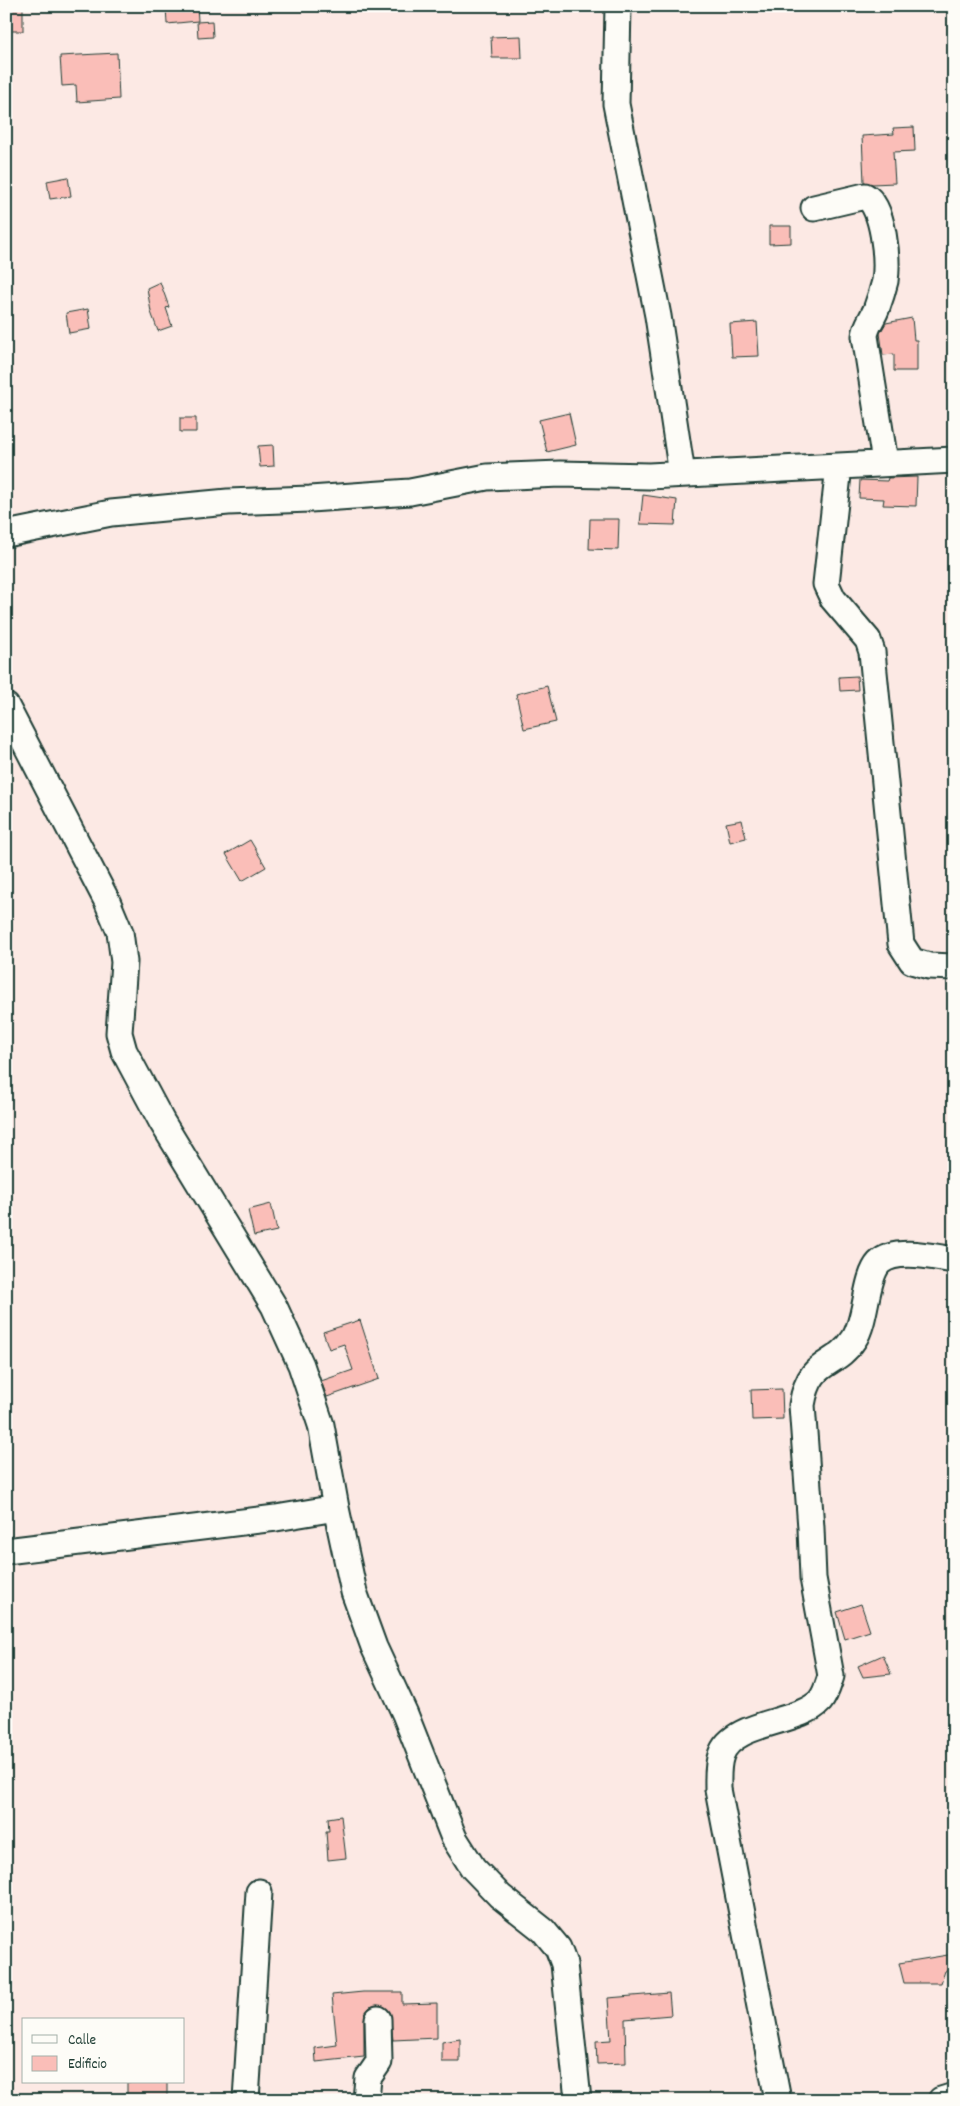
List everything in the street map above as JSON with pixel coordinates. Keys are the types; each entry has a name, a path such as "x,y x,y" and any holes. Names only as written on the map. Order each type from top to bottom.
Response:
{"street":[{"path":"618,6 616,104 658,316 682,474"},
{"path":"814,208 865,196 873,204 879,215 885,250 885,280 877,308 866,329 865,336 885,462"},
{"path":"6,534 111,512 228,502 310,499 410,492 487,478 560,474 650,476 885,462 954,460"},
{"path":"839,466 826,584 833,599 868,640 872,652 901,944 912,961 929,966 954,967"},
{"path":"6,706 107,901 120,932 124,962 119,1033 124,1051 162,1122 274,1306 301,1365 321,1425 354,1592 374,1647 405,1714 454,1838 473,1868 500,1896 543,1930 558,1948 564,1964 578,2100"},
{"path":"778,2100 718,1789 718,1769 721,1753 731,1740 756,1727 814,1705 827,1691 830,1676 813,1578 802,1405 805,1388 811,1376 819,1367 854,1340 860,1328 874,1273 880,1263 891,1256 907,1254 954,1260"},
{"path":"6,1551 266,1520 336,1508"},
{"path":"246,2100 259,1892"},
{"path":"366,2100 368,2078 379,2062 378,2019"},
{"path":"941,2100 954,2096"}],"building":[{"path":"8,6 23,6 23,31 6,31"},
{"path":"166,6 197,6 198,21 167,24"},
{"path":"212,21 213,37 198,38 197,22"},
{"path":"521,36 522,58 492,58 491,37"},
{"path":"117,53 119,99 77,102 76,85 62,86 60,56"},
{"path":"914,127 915,151 893,152 895,183 872,184 864,182 862,136 894,134 893,128"},
{"path":"68,177 71,196 50,199 47,181"},
{"path":"769,226 791,226 791,243 769,244"},
{"path":"160,282 169,307 166,308 172,326 158,331 151,312 147,288"},
{"path":"88,309 91,329 69,333 66,313"},
{"path":"912,318 914,340 917,340 917,371 894,371 894,354 883,355 880,333 886,323"},
{"path":"757,322 759,356 732,357 730,324"},
{"path":"569,413 576,445 547,452 539,420"},
{"path":"180,418 196,418 196,432 180,432"},
{"path":"273,445 274,466 260,467 258,446"},
{"path":"917,477 916,506 883,505 884,499 859,498 860,480 887,481 888,478"},
{"path":"643,495 677,500 675,525 640,524"},
{"path":"590,519 619,519 618,550 589,549"},
{"path":"857,676 858,690 840,691 839,677"},
{"path":"547,686 556,722 524,729 516,694"},
{"path":"742,820 746,838 730,842 726,823"},
{"path":"250,840 266,867 242,881 226,854"},
{"path":"271,1204 277,1231 254,1236 248,1210"},
{"path":"360,1320 379,1379 327,1397 321,1381 353,1370 344,1344 329,1349 323,1332"},
{"path":"782,1389 783,1419 752,1420 751,1390"},
{"path":"861,1604 870,1631 845,1639 837,1612"},
{"path":"883,1655 891,1674 863,1677 858,1666"},
{"path":"341,1816 346,1858 328,1860 326,1831 329,1831 328,1818"},
{"path":"954,1954 954,1969 945,1971 941,1983 904,1983 899,1963"},
{"path":"363,1992 402,1992 402,2004 437,2003 437,2038 393,2040 390,2012 385,2007 377,2005 370,2007 364,2019 364,2057 316,2062 315,2048 337,2045 332,1995"},
{"path":"669,1993 671,2015 625,2019 626,2063 597,2064 596,2041 611,2040 608,1998"},
{"path":"460,2039 460,2062 442,2062 442,2042"},
{"path":"127,2084 167,2084 167,2099 127,2098"}]}
